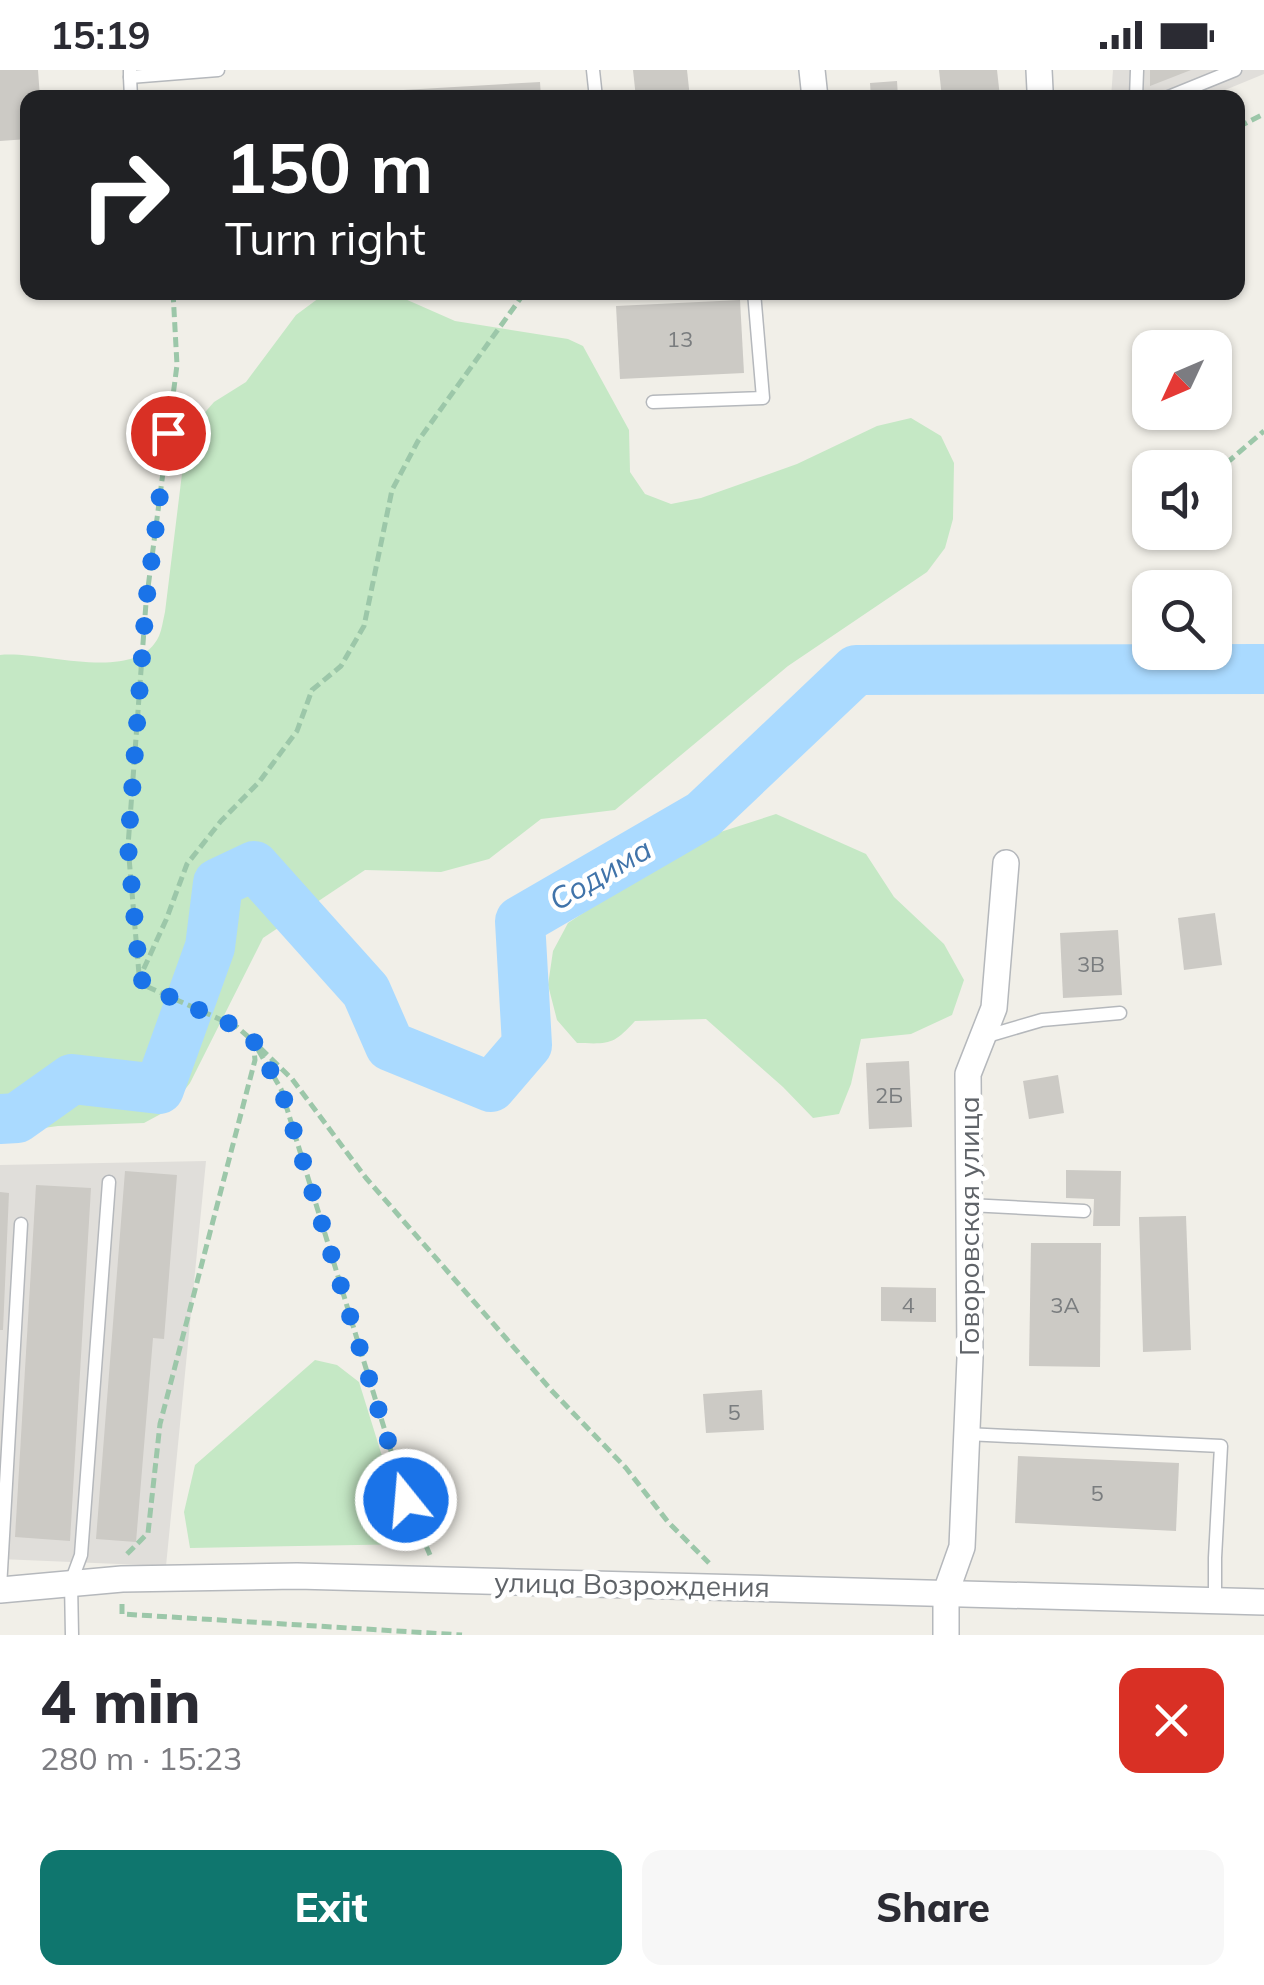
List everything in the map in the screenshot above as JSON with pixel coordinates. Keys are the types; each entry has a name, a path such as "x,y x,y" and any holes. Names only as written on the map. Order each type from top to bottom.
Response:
{"street":[{"name":"Говоровская улица","path":"946,1635 946,1592 962,1548 970,1358 968,1074 994,1008 1006,863"},
{"name":"улица Возрождения","path":"0,1589 122,1578 297,1576 1264,1602"}],"lane":[{"path":"130,74 218,70"},
{"path":"1186,90 1236,70"},
{"path":"653,402 762,398 755,300"},
{"path":"982,1038 1042,1020 1120,1013"},
{"path":"72,1635 72,1582 81,1554 108,1182"},
{"path":"968,1205 1084,1211"},
{"path":"0,1589 21,1224"},
{"path":"966,1434 1221,1446 1215,1600"}],"path":[{"path":"173,300 177,365 146,603 128,846 140,978 148,987 237,1027 253,1040 292,1080 366,1178 552,1391 626,1468 668,1522 733,1586"},
{"path":"140,978 187,864 259,782 297,731 312,690 341,666 364,626 392,490 418,441 519,300"},
{"path":"1232,458 1264,431"},
{"path":"122,1578 125,1556 148,1533 160,1424 256,1060 253,1040"},
{"path":"253,1040 281,1089 406,1500 442,1580"},
{"path":"122,1614 462,1635"}],"shaded area":[{"path":"1113,70 1264,70 1264,74 1225,90 1112,90"},
{"path":"206,1161 166,1566 0,1559 0,1165"}],"green space":[{"path":"316,300 407,300 455,321 568,339 583,346 629,430 630,472 645,494 671,504 701,498 797,464 877,426 911,418 941,436 954,463 953,519 945,548 927,572 788,666 615,810 541,819 489,859 441,872 365,870 263,938 190,1083 170,1109 144,1123 58,1126 0,1134 0,655 110,662 148,651 159,636 165,612 187,433 214,402 246,382 296,315"},
{"path":"776,814 866,854 894,897 944,944 964,980 952,1015 911,1034 861,1039 851,1084 839,1114 813,1118 706,1019 635,1021 610,1041 577,1043 557,1020 548,985 553,951 568,923 708,836"},
{"path":"315,1360 337,1365 359,1382 396,1501 417,1544 190,1548 184,1512 195,1465"}],"building":[{"path":"0,70 38,70 39,90 20,90 20,140 0,141"},
{"path":"633,70 687,70 689,90 635,90"},
{"path":"939,70 997,70 999,90 941,90"},
{"path":"1150,70 1191,70 1150,86"},
{"path":"897,81 898,90 870,90 870,83"},
{"path":"540,82 540,90 403,90"},
{"path":"740,300 744,373 620,379 616,306"},
{"path":"1215,913 1222,965 1184,970 1178,918"},
{"path":"1118,930 1122,995 1063,998 1060,933"},
{"path":"909,1061 912,1127 869,1129 866,1063"},
{"path":"1058,1075 1064,1113 1029,1119 1023,1081"},
{"path":"1066,1170 1121,1171 1120,1226 1093,1226 1094,1199 1066,1198"},
{"path":"125,1171 177,1175 164,1339 153,1338 136,1542 96,1539"},
{"path":"36,1185 91,1188 70,1541 15,1537"},
{"path":"0,1192 9,1193 3,1330 0,1330"},
{"path":"1186,1216 1191,1350 1143,1352 1139,1217"},
{"path":"1031,1243 1101,1243 1100,1367 1029,1366"},
{"path":"881,1287 936,1288 936,1322 881,1321"},
{"path":"762,1390 764,1430 706,1433 703,1394"},
{"path":"1018,1456 1179,1463 1176,1531 1015,1523"}],"waterway":[{"name":"Содима","path":"0,1119 17,1118 72,1079 159,1089 210,947 218,883 254,866 366,991 390,1046 491,1087 527,1045 520,921 703,815 856,670 1264,669"}],"route":[{"path":"168,433 146,603 128,846 140,978 148,987 237,1027 253,1040 281,1089 406,1500"}]}
